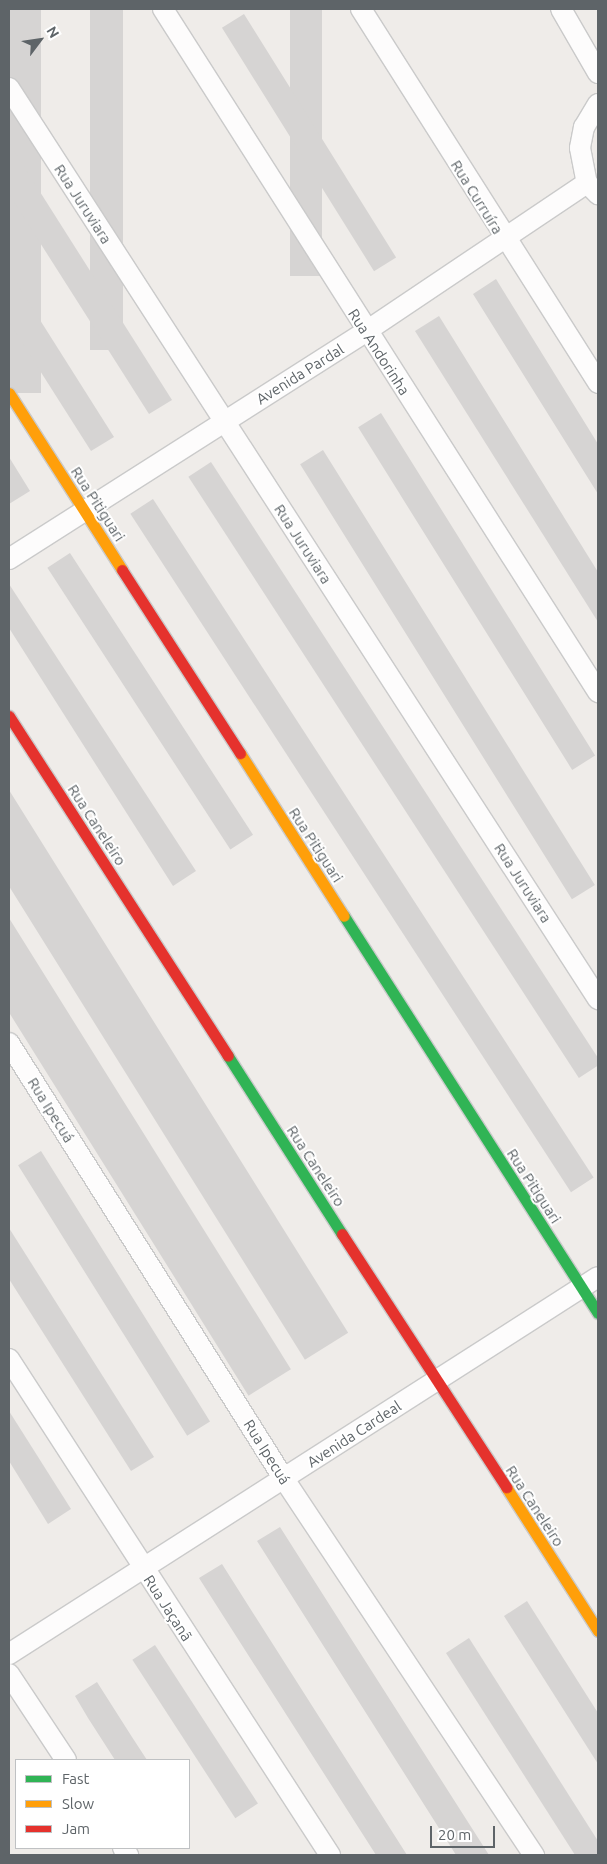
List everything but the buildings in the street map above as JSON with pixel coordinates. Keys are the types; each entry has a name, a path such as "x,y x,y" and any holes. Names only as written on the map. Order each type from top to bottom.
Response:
{"street":[{"name":"Rua Andorinha","path":"163,9 365,332 598,692"},
{"name":"Rua Curruíra","path":"361,9 503,240 598,383"},
{"path":"561,9 598,73"},
{"name":"Rua Juruviara","path":"9,88 598,999"},
{"path":"593,188 580,148 584,127 598,104"},
{"name":"Avenida Pardal","path":"9,559 365,332 503,240 593,188"},
{"name":"Rua Pitiguari","path":"9,393 590,1282 598,1313"},
{"name":"Rua Caneleiro","path":"9,716 598,1631"},
{"name":"Rua Ipecuá","path":"9,1043 284,1479 534,1855"},
{"name":"Avenida Cardeal","path":"9,1654 590,1282"},
{"name":"Rua Jaçanã","path":"9,1358 142,1570 330,1855"},
{"path":"9,1674 65,1759"}],"traffic: fast":[{"path":"344,916 598,1313"},
{"path":"228,1056 342,1234"}],"traffic: slow":[{"path":"9,393 122,570"},
{"path":"240,753 344,916"},
{"path":"506,1487 598,1631"}],"traffic: jam":[{"path":"122,570 240,753"},
{"path":"9,716 228,1056"},
{"path":"342,1234 506,1487"}]}
